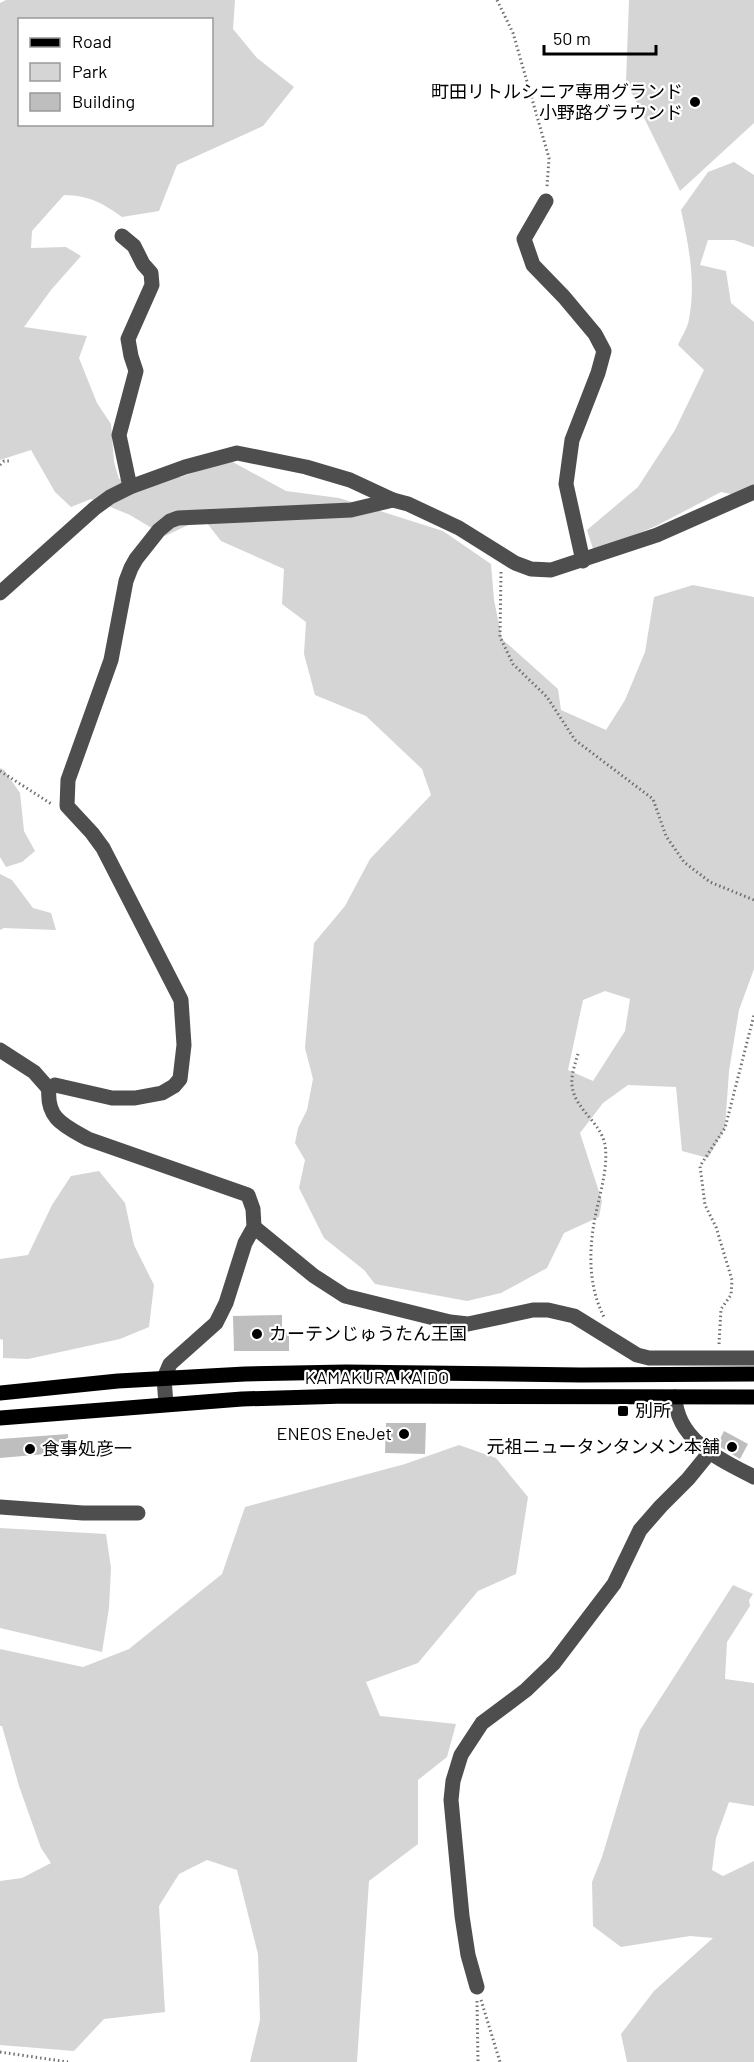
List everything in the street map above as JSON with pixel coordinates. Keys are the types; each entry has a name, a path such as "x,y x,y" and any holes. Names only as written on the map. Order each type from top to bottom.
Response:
{"main road":[{"name":"KAMAKURA KAIDO","path":"0,1393 164,1378 346,1371 637,1375 754,1374"},
{"name":"KAMAKURA KAIDO","path":"0,1418 242,1399 346,1396 754,1397"}],"street":[{"path":"546,201 524,239 533,265 596,334 604,351 572,440 566,484 583,561"},
{"path":"122,236 134,246 143,264 151,273 152,285 128,339 136,372 119,435 130,487"},
{"path":"0,593 110,497 130,487 185,467 237,453 306,467 350,480 459,528 515,564 531,569 551,570 583,561 657,535 754,492"},
{"path":"49,1089 55,1085 112,1098 149,1097 174,1086 180,1078 183,1061 180,1000 175,987 103,848 67,806 68,780 111,660 126,581 136,559 159,530 178,518 351,510 393,500"},
{"path":"0,1050 34,1072 49,1089 48,1103 53,1115 65,1126 88,1139 248,1195 253,1209 254,1227 245,1243 221,1314 206,1333 170,1364 164,1378 165,1404"},
{"path":"254,1227 314,1276 345,1296 450,1322 468,1324 533,1310 548,1310 574,1316 637,1355 649,1358 754,1358"},
{"path":"637,1355 637,1375"},
{"path":"675,1397 678,1412 694,1439 710,1452 754,1477"},
{"path":"477,1987 468,1955 462,1916 451,1800 453,1780 460,1755 482,1723 526,1690 554,1663 614,1584 640,1530 710,1452"},
{"path":"0,1508 84,1513 138,1513"}],"path":[{"path":"497,0 513,33 549,158 546,201"},
{"path":"0,465 4,461 11,461"},
{"path":"501,556 500,637 513,664 547,697 575,740 652,800 666,836 684,862 710,882 754,900"},
{"path":"0,771 32,790 51,805 67,806"},
{"path":"718,1358 721,1309 732,1295 732,1280 716,1227 705,1205 700,1166 725,1128 754,1015"},
{"path":"578,1054 572,1078 572,1089 586,1114 598,1127 605,1145 604,1175 593,1232 591,1260 592,1282 602,1315 608,1323"},
{"path":"477,1987 478,2062"},
{"path":"477,1987 500,2062"},
{"path":"0,2052 68,2062"}],"green space":[{"path":"6,0 235,0 233,29 257,58 294,87 263,126 177,165 159,211 122,217 95,201 64,195 32,231 31,248 66,247 81,256 51,290 24,327 87,336 79,358 97,403 111,424 114,462 119,479 181,477 229,460 286,491 339,498 443,531 491,564 494,600 502,639 558,689 561,710 606,730 625,700 645,652 654,597 693,585 754,597 754,969 739,1010 729,1071 725,1128 708,1158 682,1151 676,1087 628,1085 603,1103 580,1133 602,1201 599,1217 564,1233 547,1268 501,1293 467,1301 375,1284 364,1270 324,1238 299,1188 305,1160 295,1143 298,1128 307,1110 313,1079 305,1048 314,943 345,906 370,859 431,795 422,769 366,716 315,695 304,654 306,622 282,604 284,569 221,541 203,518 165,536 130,515 91,499 71,507 55,492 31,450 0,460 0,3","holes":["605,991 630,999 625,1031 593,1081 568,1070 583,1000"]},
{"name":"町田リトルシニア専用グランド 小野路グラウンド","path":"629,0 754,0 754,123 680,191 626,81"},
{"path":"734,162 754,175 754,247 734,240 708,240 700,265 726,271 731,303 754,322 754,499 721,492 656,526 594,552 587,530 638,487 675,430 704,370 678,345 688,322 692,292 689,251 681,210 708,172"},
{"path":"0,768 4,770 20,793 24,831 35,851 22,862 6,867 0,857"},
{"path":"0,874 12,880 33,908 51,913 56,930 4,928 0,930"},
{"path":"99,1171 125,1203 134,1245 154,1285 149,1327 120,1339 28,1359 3,1358 3,1340 0,1339 0,1259 28,1255 52,1205 71,1176"},
{"path":"459,1445 496,1458 528,1497 516,1574 478,1591 418,1663 366,1682 380,1716 456,1724 447,1757 418,1780 418,1844 369,1881 357,2062 250,2062 260,2020 258,1954 237,1870 207,1860 179,1874 159,1906 165,2012 104,2019 74,2051 0,2045 0,1881 22,1878 51,1863 41,1848 19,1786 2,1726 0,1726 0,1649 83,1667 129,1649 222,1574 245,1507 405,1464"},
{"path":"0,1528 106,1534 111,1568 109,1608 102,1652 0,1628"},
{"path":"733,1585 753,1594 749,1600 750,1606 727,1642 725,1679 754,1683 754,1806 729,1802 716,1838 712,1870 723,1876 754,1861 754,2062 627,2062 621,2034 654,1991 713,1938 690,1936 621,1947 593,1926 592,1882 602,1857 640,1730"}],"building":[{"path":"282,1315 282,1332 289,1332 289,1351 234,1351 233,1316"},
{"path":"386,1423 426,1423 425,1454 385,1453"},
{"path":"724,1431 748,1444 740,1459 717,1445"},
{"path":"68,1434 69,1452 0,1458 0,1439"}],"place":[{"name":"町田リトルシニア専用グランド 小野路グラウンド","path":"695,102"},
{"name":"カーテンじゅうたん王国","path":"257,1334"},
{"name":"別所","path":"623,1411"},
{"name":"ENEOS EneJet","path":"404,1434"},
{"name":"元祖ニュータンタンメン本舗","path":"732,1447"},
{"name":"食事処彦一","path":"30,1449"}]}
